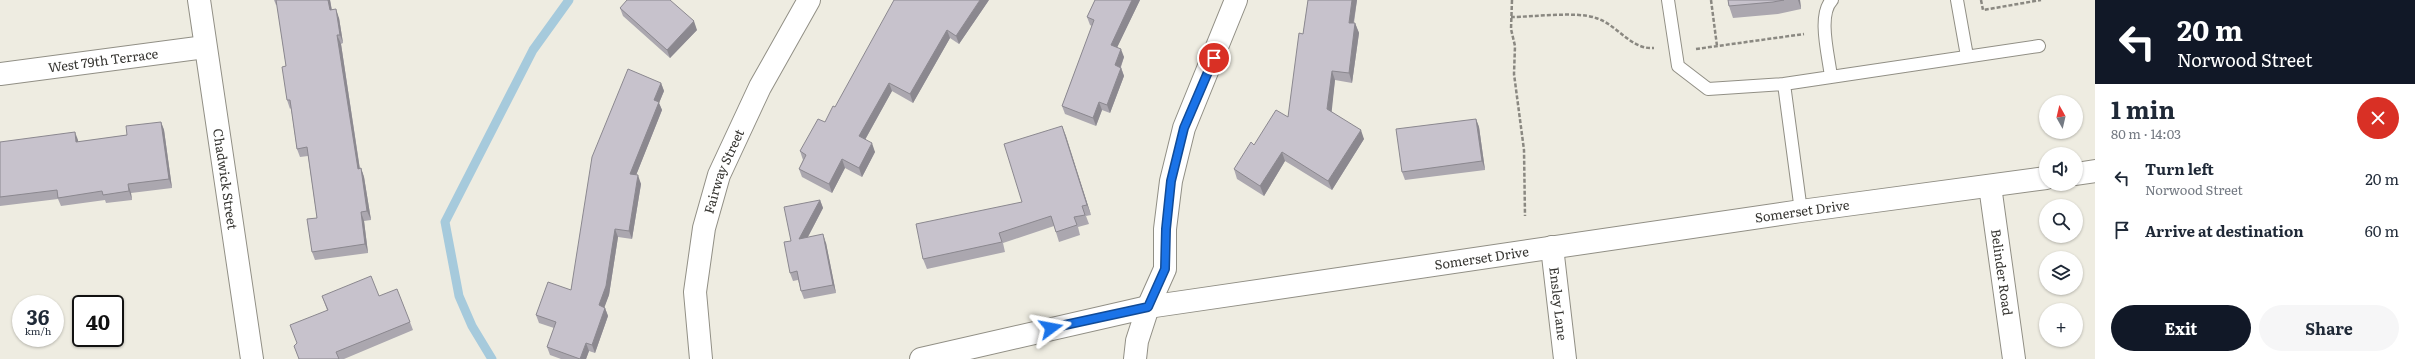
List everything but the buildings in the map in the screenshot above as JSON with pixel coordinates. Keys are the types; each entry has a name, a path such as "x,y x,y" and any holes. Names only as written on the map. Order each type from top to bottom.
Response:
{"street":[{"name":"Chadwick Street","path":"199,0 252,359"},
{"name":"Fairway Street","path":"701,359 695,292 704,228 719,175 760,87 809,0"},
{"path":"1135,359 1137,341 1148,307 1165,269 1166,229 1171,181 1184,128 1236,0"},
{"name":"West 79th Terrace","path":"0,74 205,46"},
{"path":"2083,173 2095,172"},
{"name":"Somerset Drive","path":"921,359 1148,307 1801,211 2039,179"},
{"name":"Belinder Road","path":"1990,186 2014,359"},
{"name":"Ensley Lane","path":"1552,247 1565,359"}],"lane":[{"path":"1668,0 1678,66 1708,89 1784,84 2039,46"},
{"path":"1831,77 1824,17 1832,0"},
{"path":"1957,0 1967,56"},
{"path":"1784,84 1801,211"}],"path":[{"path":"1512,0 1511,17 1515,46 1514,74 1524,150 1524,216"},
{"path":"1711,0 1717,46"},
{"path":"1980,0 1983,10 2042,0"},
{"path":"1511,17 1585,15 1611,24 1638,46 1657,48"},
{"path":"1690,50 1805,34 1805,29"}],"waterway":[{"path":"492,359 472,326 459,296 445,222 533,50 569,0"}],"route":[{"path":"1051,328 1148,307 1165,269 1166,229 1171,181 1184,128 1198,92 1214,58"}]}
